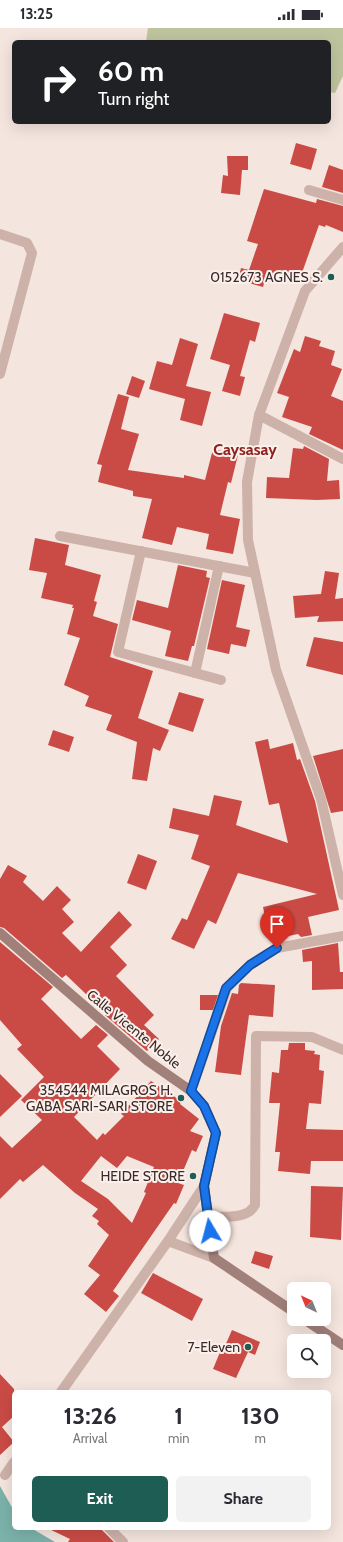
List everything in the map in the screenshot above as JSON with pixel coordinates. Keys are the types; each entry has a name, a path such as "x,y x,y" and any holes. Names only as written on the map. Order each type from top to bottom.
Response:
{"main road":[{"name":"Calle Vicente Noble","path":"0,933 148,1061 191,1091 204,1106 216,1133 204,1186 214,1258"},
{"path":"214,1258 287,1307"},
{"path":"314,1326 343,1345"}],"street":[{"path":"309,190 343,200"},
{"path":"0,234 27,243 32,253 0,374"},
{"path":"343,247 305,291 259,415 247,482 248,540 276,670 321,799 343,895"},
{"path":"259,415 343,459"},
{"path":"60,536 255,572"},
{"path":"141,551 118,652 221,680"},
{"path":"195,673 219,566"},
{"path":"191,1091 213,1030 226,988 250,965 277,948 343,936"},
{"path":"208,1217 244,1215 251,1212 255,1205 256,1036 312,1037 343,1050"},
{"path":"62,1390 168,1241 204,1186"},
{"path":"168,1241 214,1258"},
{"path":"5,1475 12,1465"},
{"path":"111,1530 123,1542"}],"green space":[{"path":"148,28 343,28 343,76 335,93 331,92 331,40 146,40"}],"water":[{"path":"0,1486 12,1507 12,1530 34,1530 55,1542 0,1542"}],"building":[{"path":"296,143 317,149 311,170 290,164"},
{"path":"227,156 248,156 248,170 242,170 240,195 221,193 223,175 228,176"},
{"path":"329,165 343,170 343,193 322,187"},
{"path":"264,189 316,203 317,199 343,206 343,232 326,225 325,227 319,225 298,284 267,273 263,287 238,280 241,268 249,270 258,244 247,241"},
{"path":"224,313 260,323 255,342 250,340 240,376 245,377 240,396 222,391 230,365 210,359"},
{"path":"305,336 321,341 319,346 335,351 331,365 342,369 331,396 343,401 343,450 309,434 312,427 282,417 289,397 277,393 294,349 300,352"},
{"path":"180,338 198,344 186,386 211,392 202,426 180,420 185,399 149,389 157,361 172,365"},
{"path":"132,376 145,381 139,398 126,394"},
{"path":"118,394 129,397 121,429 139,434 128,470 184,478 184,475 205,480 213,449 238,455 231,483 228,482 220,515 240,519 233,554 206,549 209,534 177,527 172,545 142,538 152,499 133,496 133,491 98,482 102,465 97,464"},
{"path":"304,446 329,459 327,481 339,480 340,499 317,500 266,498 267,477 289,478 293,448 303,449"},
{"path":"35,538 69,545 65,565 101,575 94,601 97,602 93,616 118,624 110,657 153,671 138,718 169,730 160,751 153,748 147,781 132,779 137,742 106,730 112,715 85,706 89,696 64,685 80,638 67,634 74,608 72,608 73,605 41,598 47,573 29,570"},
{"path":"178,565 207,571 206,577 210,578 194,646 192,646 188,661 165,656 171,631 132,620 137,600 168,608"},
{"path":"325,571 339,573 335,599 343,598 343,621 317,622 319,616 295,618 293,596 321,594"},
{"path":"222,580 245,585 236,627 250,630 246,647 231,644 229,654 207,649"},
{"path":"314,637 343,642 343,675 306,666"},
{"path":"179,692 204,699 193,732 168,724"},
{"path":"53,730 74,737 69,752 48,745"},
{"path":"268,739 270,749 293,743 297,760 300,759 315,801 339,910 308,917 312,935 301,937 298,934 270,940 263,907 317,894 238,873 216,924 208,920 194,949 171,939 182,918 187,920 210,866 191,859 199,835 169,828 173,808 209,816 214,795 242,801 236,825 288,843 279,803 269,805 255,742"},
{"path":"343,749 343,811 331,813 313,756"},
{"path":"138,854 157,861 146,890 127,883"},
{"path":"8,865 27,876 23,882 43,901 57,886 71,900 62,909 74,922 62,933 81,952 119,911 132,925 110,947 127,965 116,976 154,1015 144,1025 159,1039 147,1051 105,1015 107,1014 66,975 62,978 4,928 0,927 0,879"},
{"path":"0,942 53,987 41,999 81,1039 96,1025 108,1035 97,1046 120,1069 74,1117 97,1140 103,1133 105,1135 124,1116 121,1114 151,1081 181,1101 180,1104 199,1119 190,1131 203,1136 196,1152 192,1150 178,1183 184,1185 176,1204 174,1203 113,1291 119,1296 106,1312 84,1294 100,1275 88,1266 109,1235 97,1224 99,1221 92,1216 98,1209 75,1193 43,1165 23,1182 20,1179 0,1199 0,1136 12,1148 42,1120 21,1100 44,1077 17,1049 22,1045 0,1020","holes":["101,1156 117,1168 127,1156 154,1167 144,1192 146,1193 132,1223 108,1199 81,1181"]},
{"path":"338,943 340,972 343,972 343,989 312,990 312,961 303,962 302,950"},
{"path":"241,983 275,985 273,1017 249,1015 241,1075 215,1072 221,1026 232,993 238,994 239,985"},
{"path":"200,995 218,995 213,1010 200,1010"},
{"path":"289,1043 305,1043 305,1050 315,1051 314,1054 320,1055 319,1070 324,1071 321,1104 309,1103 306,1129 343,1130 343,1161 311,1161 310,1174 278,1171 280,1152 275,1152 280,1103 269,1103 272,1072 279,1073 281,1050 288,1050"},
{"path":"0,1074 22,1096 0,1117"},
{"path":"311,1186 343,1187 341,1240 310,1237"},
{"path":"255,1251 273,1256 269,1269 251,1263"},
{"path":"153,1273 203,1299 192,1321 141,1293"},
{"path":"232,1330 260,1342 255,1355 248,1352 236,1378 213,1369 223,1345 225,1346"},
{"path":"0,1374 14,1390 12,1390 12,1418 2,1427 12,1440 12,1444 0,1455"},
{"path":"51,1530 102,1530 114,1542 68,1542 70,1539"}],"place":[{"name":"0152673 AGNES S.","path":"331,277"},
{"name":"354544 MILAGROS H. GABA SARI-SARI STORE","path":"181,1098"},
{"name":"HEIDE STORE","path":"193,1176"},
{"name":"7-Eleven","path":"248,1347"}],"district":[{"name":"Caysasay","path":"245,449"}],"route":[{"path":"210,1231 204,1186 216,1133 204,1106 191,1091 213,1030 226,988 250,965 277,948"}]}
